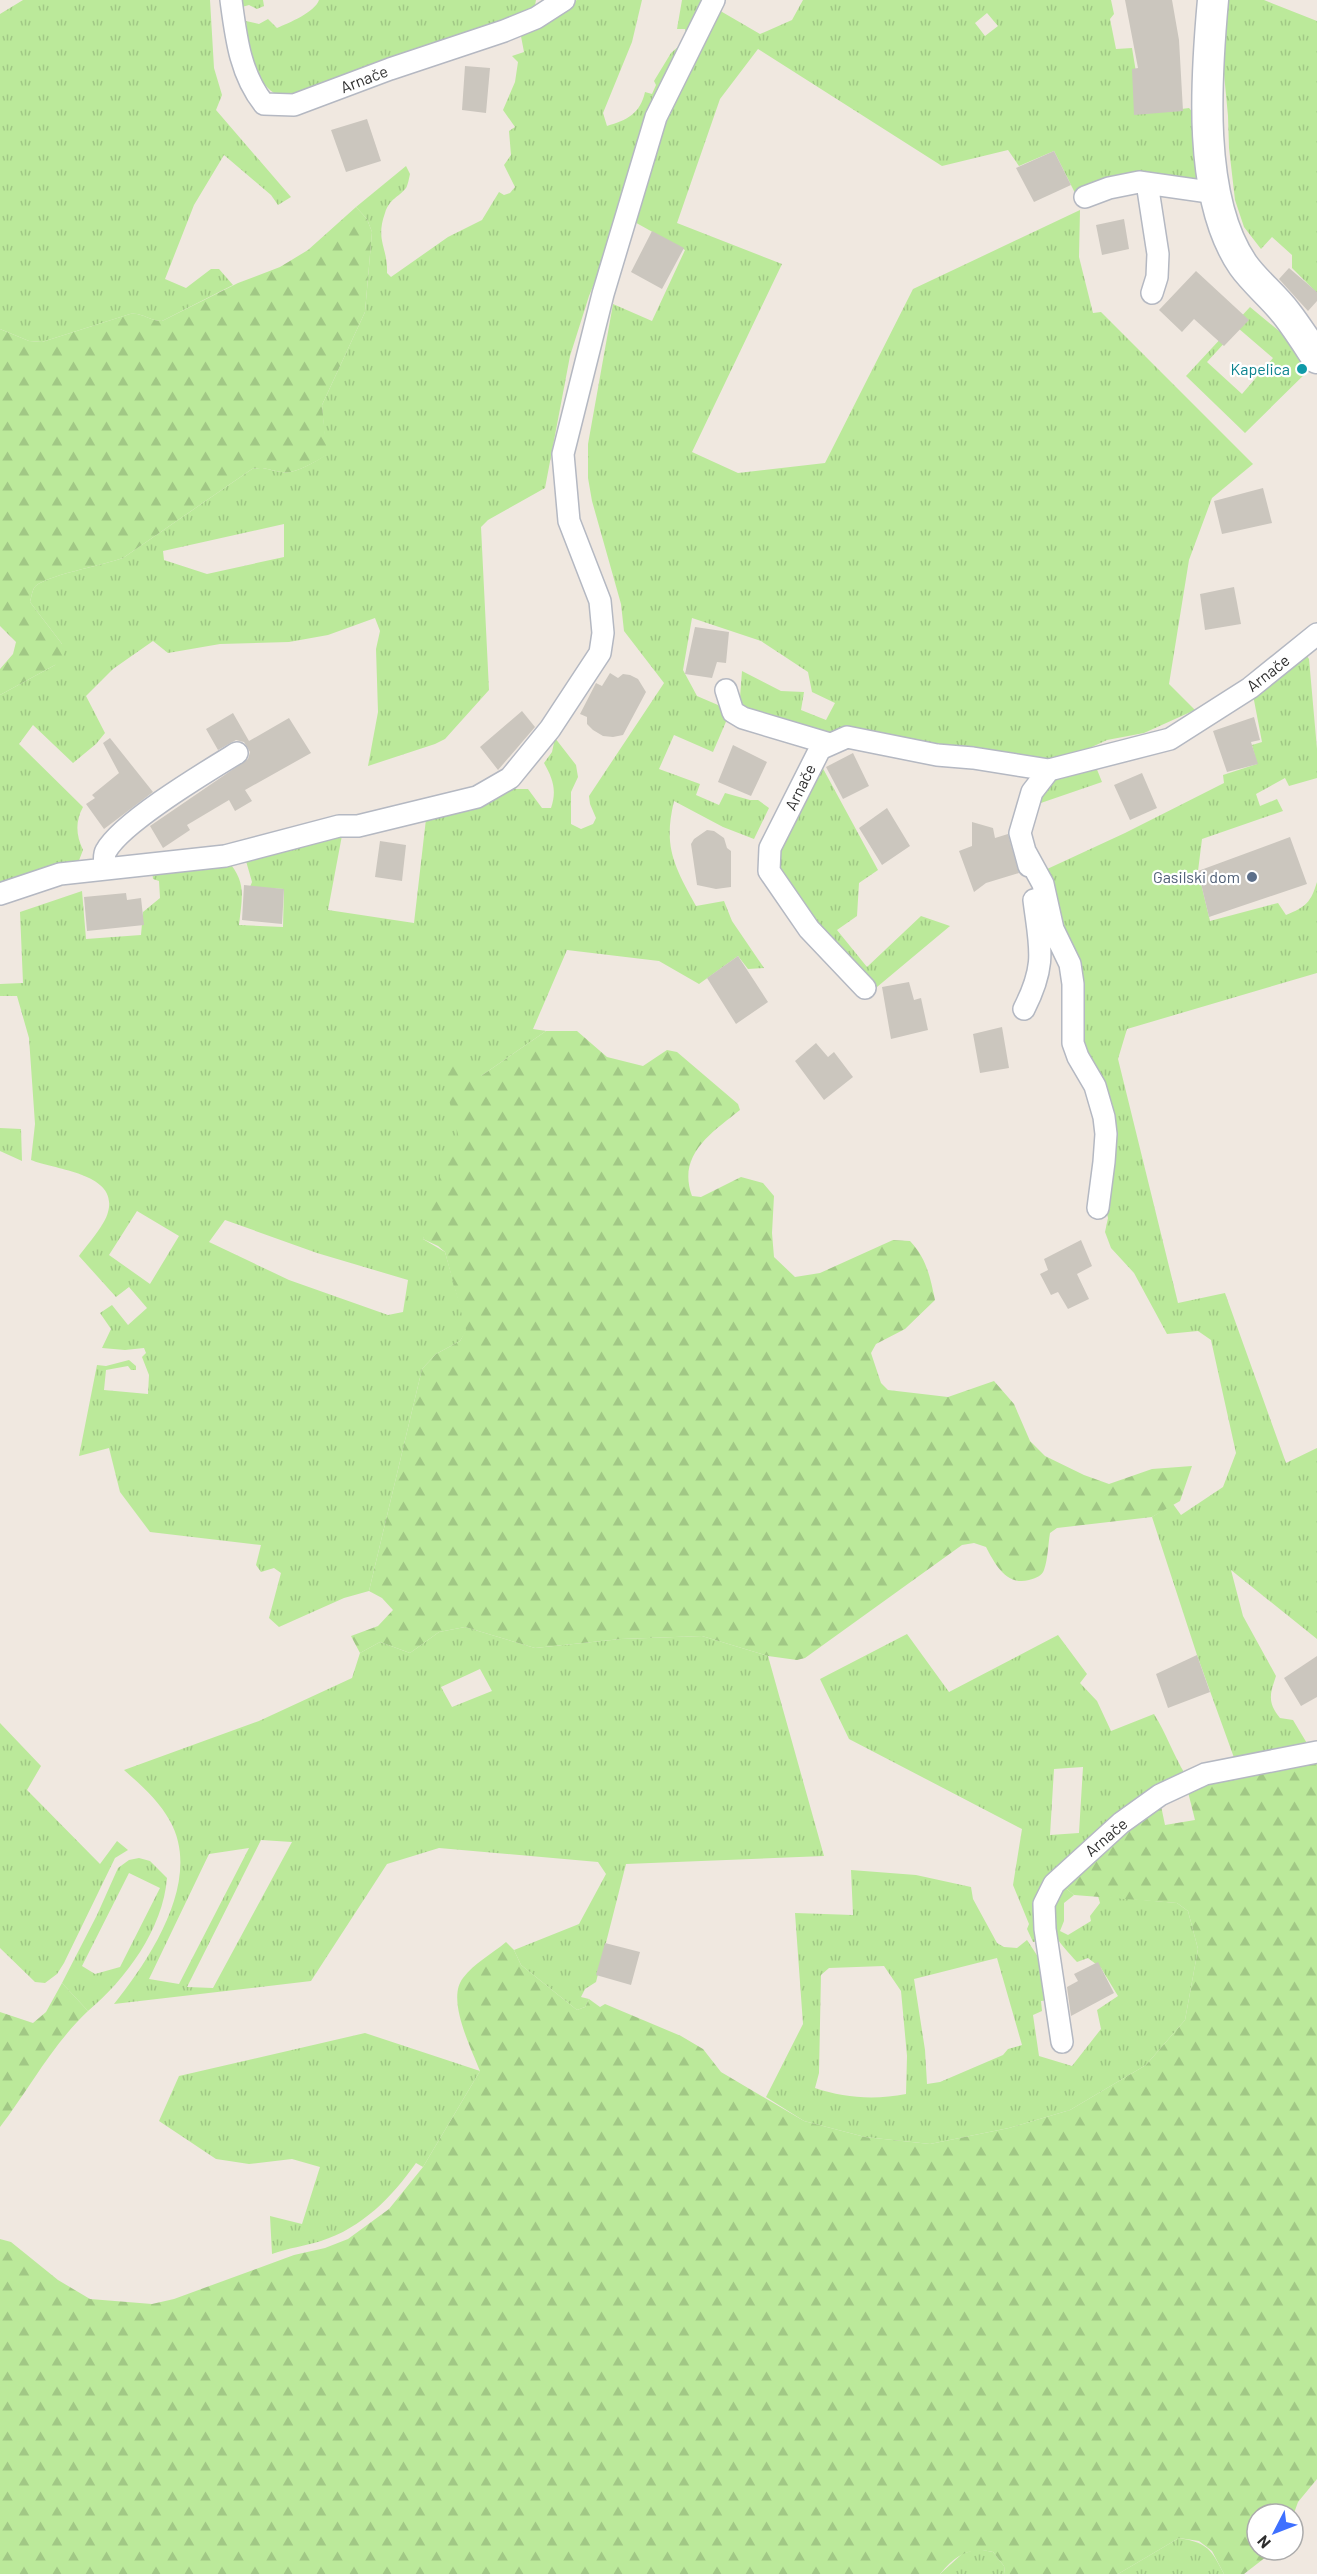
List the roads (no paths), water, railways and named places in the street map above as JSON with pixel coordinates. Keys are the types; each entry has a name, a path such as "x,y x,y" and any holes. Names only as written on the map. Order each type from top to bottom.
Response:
{"street":[{"name":"Arnače","path":"231,0 237,41 250,87 264,104 294,105 390,69 504,31 536,18 564,0"},
{"path":"0,894 60,874 225,856 339,826 358,826 477,797 510,778 550,729 600,653 603,633 600,601 569,521 563,454 603,294 656,117 714,0"},
{"path":"1211,5 1208,120 1216,193 1226,229 1243,264 1312,343"},
{"path":"1085,197 1109,188 1139,182 1216,193"},
{"path":"1147,183 1158,254 1157,277 1152,293"},
{"name":"Arnače","path":"865,988 808,929 769,871 770,848 819,748 847,737 937,755 973,758 1049,770 1170,739 1250,688 1317,634"},
{"path":"726,690 733,712 743,718 830,744"},
{"path":"105,869 105,854 115,838 179,790 237,753"},
{"path":"1024,1009 1036,986 1042,956 1032,876 1020,833 1032,792 1049,770"},
{"path":"1026,852 1043,884 1053,929 1070,964 1073,984 1073,1043 1078,1057 1095,1086 1104,1117 1106,1134 1098,1208"},
{"name":"Arnače","path":"1062,2042 1045,1929 1044,1904 1054,1884 1121,1823 1160,1795 1205,1774 1317,1752"}],"place":[{"name":"Kapelica","path":"1302,369"},
{"name":"Gasilski dom","path":"1252,877"}]}
